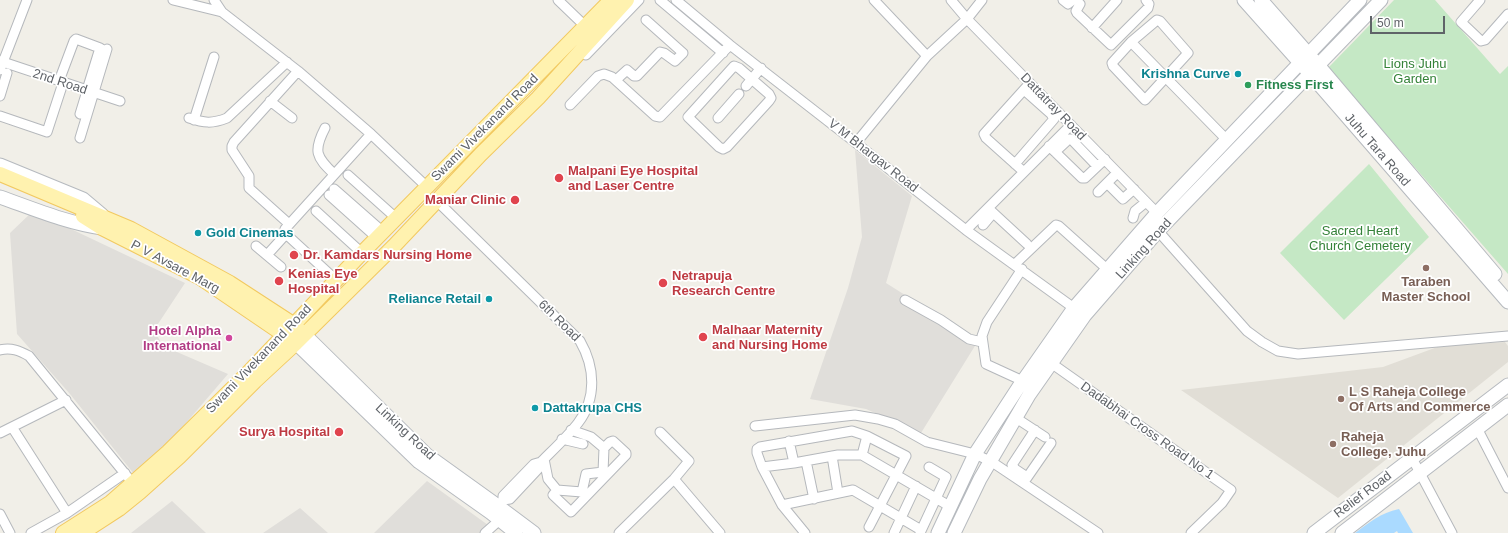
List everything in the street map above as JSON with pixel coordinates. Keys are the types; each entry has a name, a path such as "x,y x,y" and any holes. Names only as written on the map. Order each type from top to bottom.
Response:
{"main road":[{"name":"Swami Vivekanand Road","path":"251,378 288,329 611,0"},
{"name":"Swami Vivekanand Road","path":"63,533 110,503 220,408 251,378 300,339 437,201 481,154 538,98 628,0"},
{"name":"Linking Road","path":"938,533 975,454 1030,370 1074,308 1157,213 1226,139 1336,27 1360,0"},
{"name":"Linking Road","path":"954,533 980,479 992,462 1029,396 1085,315 1158,232 1381,0"},
{"name":"Juhu Tara Road","path":"1255,2 1508,288"},
{"path":"1336,27 1346,36"},
{"name":"Juhu Tara Road","path":"1314,69 1508,302"},
{"name":"P V Avsare Marg","path":"0,165 83,198 100,223 181,262 199,277 288,329 300,339"},
{"path":"0,174 100,223"},
{"path":"0,181 100,223"},
{"path":"0,196 70,222 82,225 100,223"},
{"name":"Linking Road","path":"300,339 423,459 534,533"},
{"path":"1030,370 1042,377"},
{"name":"Relief Road","path":"1314,533 1508,385"},
{"path":"1492,397 1505,407"},
{"name":"Relief Road","path":"1342,533 1505,407"},
{"name":"Swami Vivekanand Road","path":"82,533 119,509 132,483"},
{"name":"Linking Road","path":"500,510 516,533"}],"street":[{"path":"0,96 3,67 27,0"},
{"path":"173,0 222,12"},
{"path":"214,0 222,12 298,71 371,134 427,187"},
{"path":"558,0 585,26"},
{"path":"555,87 639,0"},
{"path":"660,0 723,53"},
{"name":"V M Bhargav Road","path":"676,0 730,45 762,68 966,230 1085,315"},
{"path":"874,0 927,56"},
{"name":"Dattatray Road","path":"951,0 1157,213"},
{"path":"856,143 927,56 967,18 982,0"},
{"path":"1063,0 1068,4 1072,0"},
{"path":"1076,0 1080,4 1076,11 1077,13 1112,45 1148,8 1149,4 1146,0"},
{"path":"1092,28 1117,0"},
{"path":"1480,0 1461,22 1481,42 1485,40 1508,14"},
{"path":"616,80 627,70 636,76 660,52 664,53 675,61 683,53 646,20"},
{"path":"1158,20 1188,53 1166,78 1146,99 1143,100 1112,66 1113,62 1132,42 1154,21 1158,20"},
{"path":"51,135 76,39 100,48 89,90 80,138"},
{"path":"1132,42 1226,139"},
{"path":"570,104 598,76 601,74 609,75 656,116 660,117 730,45"},
{"path":"80,114 107,49"},
{"path":"214,57 192,119 202,122 215,123 227,118 287,62"},
{"path":"736,66 739,68 749,83 768,94 770,100 725,149 721,149 688,117 732,67 736,66"},
{"name":"2nd Road","path":"3,67 65,82 120,102"},
{"path":"749,83 762,68"},
{"path":"288,223 249,188 248,176 232,150 232,146 298,71"},
{"path":"0,116 47,132 65,82"},
{"path":"1024,172 986,138 984,134 1030,83"},
{"path":"1015,164 1054,119 1051,114 1024,90"},
{"path":"718,118 739,94"},
{"path":"270,102 292,118"},
{"path":"1052,149 1071,125"},
{"path":"325,128 318,142 318,156 334,174"},
{"path":"336,280 286,234 284,229 371,134"},
{"path":"966,230 990,210 1024,172 1052,149 1069,139 1071,139 1097,166"},
{"path":"1052,149 1082,178 1105,159"},
{"path":"1098,192 1117,172"},
{"path":"348,175 396,218"},
{"path":"1107,183 1123,199 1134,190"},
{"path":"332,192 380,235"},
{"name":"6th Road","path":"437,201 580,341 590,362 592,384 589,400 578,424 562,439 545,458 539,468 500,510 486,533"},
{"path":"1133,218 1135,211 1146,202"},
{"path":"983,225 990,210"},
{"path":"990,210 1027,244"},
{"path":"314,213 360,255"},
{"path":"1157,213 1158,232 1247,331 1278,351 1298,354 1508,336"},
{"path":"1023,381 986,364 982,342 982,336 987,322 1018,267 1056,225 1059,226 1107,269"},
{"path":"267,255 286,234"},
{"path":"256,246 281,267"},
{"path":"905,300 941,320 969,339 982,342"},
{"path":"0,350 5,348 18,350 29,356 132,483 67,513 32,533"},
{"name":"Dadabhai Cross Road No 1","path":"1051,363 1231,490 1222,503 1191,533"},
{"path":"0,433 66,400"},
{"path":"755,426 854,415 878,419 895,424 927,442 975,454 992,462 1025,480 1098,533"},
{"path":"1016,418 1048,440 1025,480"},
{"path":"12,427 67,513"},
{"path":"1477,428 1508,488"},
{"path":"571,430 591,437 604,448 605,474"},
{"path":"1025,480 1015,469 1012,463 1035,430"},
{"path":"805,533 782,504 762,467 757,453 758,449 760,447 789,441 852,431 867,436 906,455 869,527"},
{"path":"619,533 674,479 689,461 660,432"},
{"path":"862,455 867,436"},
{"path":"562,439 583,444"},
{"path":"557,490 554,496 571,512 584,495 626,454 612,441 604,448"},
{"path":"789,441 794,463"},
{"path":"762,467 832,456 862,455 951,506"},
{"path":"832,456 838,492"},
{"path":"545,458 551,469"},
{"path":"545,458 548,480 557,490 584,495"},
{"path":"1412,458 1452,533"},
{"path":"806,461 814,498"},
{"path":"782,504 853,490 902,518 920,532 946,477 929,467"},
{"path":"584,495 586,474 605,474"},
{"path":"674,479 720,533"},
{"path":"894,533 916,486"},
{"path":"492,533 500,510"},
{"path":"0,514 10,533"}],"shaded area":[{"path":"855,150 912,196 886,283 978,341 921,433 866,409 810,399 848,288 862,237"},
{"path":"33,211 185,283 154,330 163,346 228,374 138,479 70,394 17,334 10,233"},
{"name":"Raheja College, Juhu","path":"1505,342 1508,346 1508,362 1338,498 1181,390 1383,367 1440,346"},
{"path":"427,481 488,525 481,533 374,533"},
{"path":"172,501 206,533 131,533"},
{"path":"300,508 328,533 263,533"}],"green space":[{"name":"Lions Juhu Garden","path":"1394,0 1435,0 1500,74 1508,66 1508,274 1328,68"},
{"name":"Sacred Heart Church Cemetery","path":"1369,164 1429,237 1344,320 1280,253"}],"water":[{"path":"1399,509 1413,533 1398,533 1397,531 1394,533 1355,533 1381,515"}],"place":[{"name":"Krishna Curve","path":"1238,74"},
{"name":"Fitness First","path":"1248,85"},
{"name":"Malpani Eye Hospital and Laser Centre","path":"559,178"},
{"name":"Maniar Clinic","path":"515,200"},
{"name":"Gold Cinemas","path":"198,233"},
{"name":"Dr. Kamdars Nursing Home","path":"294,255"},
{"name":"Taraben Master School","path":"1426,268"},
{"name":"Kenias Eye Hospital","path":"279,281"},
{"name":"Netrapuja Research Centre","path":"663,283"},
{"name":"Reliance Retail","path":"489,299"},
{"name":"Malhaar Maternity and Nursing Home","path":"703,337"},
{"name":"Hotel Alpha International","path":"229,338"},
{"name":"L S Raheja College Of Arts and Commerce","path":"1341,399"},
{"name":"Dattakrupa CHS","path":"535,408"},
{"name":"Surya Hospital","path":"339,432"},
{"name":"Raheja College, Juhu","path":"1333,444"}]}
